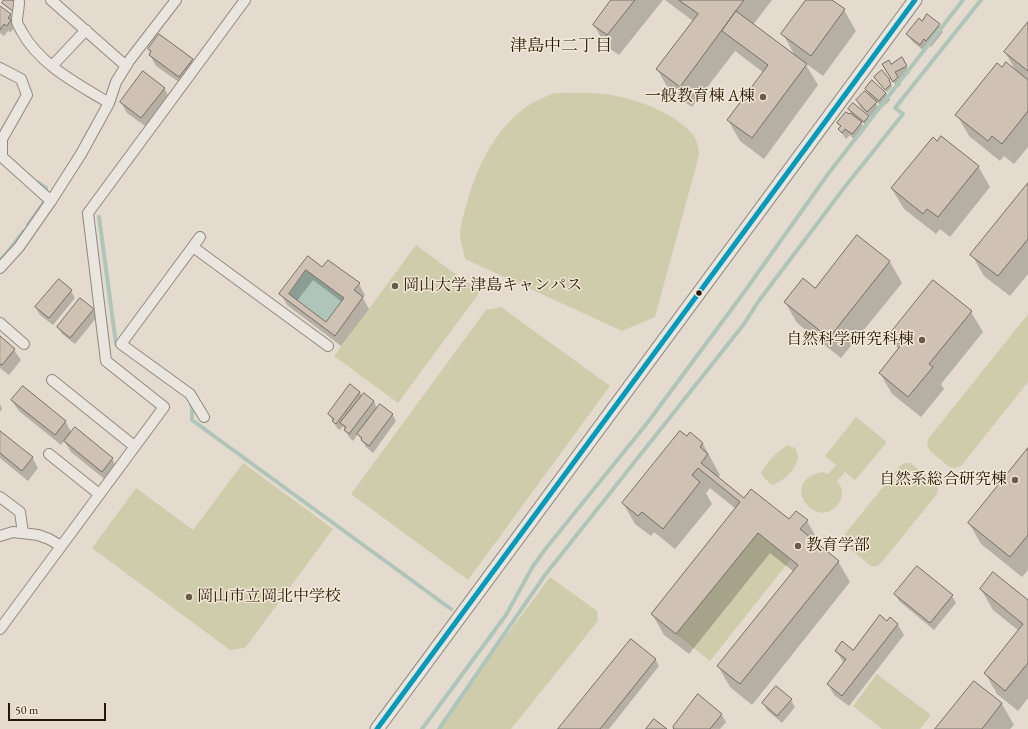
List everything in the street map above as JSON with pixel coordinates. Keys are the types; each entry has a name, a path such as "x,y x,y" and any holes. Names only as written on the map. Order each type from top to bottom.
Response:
{"street":[{"path":"51,0 126,66"},
{"path":"0,268 19,247 48,198 81,154 109,103 116,82 126,66 176,0"},
{"path":"0,629 164,406 106,361 88,213 245,0"},
{"path":"377,729 915,0"},
{"path":"19,2 17,22 24,36 34,49 52,66 109,103"},
{"path":"52,66 86,30"},
{"path":"0,68 21,79 27,95 2,139 2,157 48,198"},
{"path":"200,237 121,344 190,394 204,418"},
{"path":"193,247 328,346"},
{"path":"0,323 24,344"},
{"path":"52,380 134,446"},
{"path":"49,454 99,494"},
{"path":"0,497 20,512 23,533"},
{"path":"0,536 13,532 38,535 61,546"}],"shaded area":[{"path":"555,93 604,94 640,102 675,119 693,135 698,144 699,155 655,317 622,331 465,259 460,235 463,215 471,189 490,147 509,122 520,112 532,103"},
{"path":"416,245 480,292 398,403 334,356"},
{"path":"306,270 344,298 326,322 289,294"},
{"path":"501,307 610,386 468,580 351,494 486,310"},
{"path":"1028,314 1028,382 961,466 954,468 949,467 930,451 927,445 928,439"},
{"path":"856,417 887,442 855,480 845,472 837,481 841,488 842,495 840,501 832,510 822,513 813,510 806,503 802,495 802,486 808,478 822,472 828,474 836,465 825,456"},
{"path":"788,445 795,448 798,456 797,462 785,478 772,485 761,473 773,457"},
{"path":"243,463 333,529 245,648 230,650 92,548 136,488 193,530"},
{"path":"910,463 936,483 938,488 937,494 882,562 877,566 871,566 846,546 843,541 844,535 901,465"},
{"path":"758,533 791,559 710,661 676,634"},
{"path":"550,577 597,611 598,621 511,729 437,729"},
{"path":"877,674 931,715 920,729 882,729 853,706"}],"building":[{"path":"4,0 12,0 16,3 14,12 2,3"},
{"path":"611,0 635,0 607,35 593,25"},
{"path":"679,0 744,0 680,87 656,69 698,14"},
{"path":"806,0 832,0 845,9 811,56 781,34"},
{"path":"0,6 11,14 8,18 11,20 7,26 4,24 0,30"},
{"name":"一般教育棟 A棟","path":"736,11 807,64 752,138 727,120 768,65 722,31"},
{"path":"927,14 940,24 926,41 924,39 920,45 906,34 919,18 922,21"},
{"path":"1028,22 1028,71 1004,52"},
{"path":"159,34 193,59 179,77 149,55 151,51 148,49"},
{"path":"902,57 907,66 895,72 898,77 893,82 882,64 889,60 891,64"},
{"path":"1006,62 1028,80 1028,111 1002,144 992,136 988,141 955,115 997,63 1002,67"},
{"path":"882,70 890,80 891,84 885,90 874,77"},
{"path":"143,71 165,88 141,118 120,102"},
{"path":"872,80 886,93 879,101 865,89"},
{"path":"865,91 877,102 867,112 856,100"},
{"path":"853,103 869,116 864,122 848,109"},
{"path":"846,112 849,114 850,113 862,122 852,134 845,129 842,133 838,129 841,126 837,123"},
{"path":"941,136 979,166 938,217 927,209 923,214 891,188 933,137 937,141"},
{"path":"1028,183 1028,239 998,276 970,255"},
{"path":"857,235 890,261 829,338 784,302 803,278 815,288"},
{"path":"308,256 322,267 328,260 360,283 354,290 363,297 335,336 279,294","holes":["306,270 344,298 326,322 289,294"]},
{"path":"59,279 72,290 49,318 35,307"},
{"name":"自然科学研究科棟","path":"933,280 972,311 929,364 933,367 908,397 879,373 901,345 889,335"},
{"path":"80,298 94,309 70,338 57,327"},
{"path":"0,336 15,349 2,365 0,364"},
{"path":"350,384 360,392 336,424 332,421 334,419 328,414"},
{"path":"23,386 66,421 55,435 11,400"},
{"path":"364,393 374,401 349,434 344,430 346,427 340,423"},
{"path":"380,404 393,414 369,446 361,440 362,438 357,434"},
{"path":"75,427 113,458 102,472 64,441"},
{"path":"0,431 33,457 22,471 0,453"},
{"name":"教育学部","path":"680,431 687,436 690,432 703,443 700,447 708,454 701,463 744,498 751,489 789,519 796,511 808,520 800,529 839,561 740,684 717,666 798,565 758,533 676,634 651,614 740,502 698,468 692,475 700,482 663,529 642,512 638,516 622,503"},
{"name":"自然系総合研究棟","path":"1028,448 1028,535 1010,557 968,523"},
{"path":"917,566 953,595 930,623 894,594"},
{"path":"993,572 1028,600 1028,663 1005,691 984,673 1023,624 980,589"},
{"path":"880,615 887,621 890,617 898,624 842,696 827,684 846,659 835,651 842,641 853,650"},
{"path":"631,639 656,659 600,729 558,729"},
{"path":"974,681 1002,703 982,729 935,729"},
{"path":"776,686 792,699 777,716 762,703"},
{"path":"698,694 722,714 710,729 673,729 673,727"},
{"path":"654,719 667,729 646,729"}],"waterway":[{"path":"422,729 506,615 533,566 547,547 648,422 745,291 828,174 963,0"},
{"path":"439,729 545,575 744,324 758,302 844,188 903,114 895,108 981,0"},
{"path":"28,225 45,201 46,188 37,182"},
{"path":"99,217 116,344 120,347"},
{"path":"0,260 24,231"},
{"path":"191,403 192,420 451,609"}],"transit line":[{"path":"377,729 915,0"}],"place":[{"name":"一般教育棟 A棟","path":"763,97"},
{"name":"岡山大学 津島キャンパス","path":"395,286"},
{"name":"自然科学研究科棟","path":"922,340"},
{"name":"自然系総合研究棟","path":"1015,480"},
{"name":"教育学部","path":"798,546"},
{"name":"岡山市立岡北中学校","path":"189,597"}],"district":[{"name":"津島中二丁目","path":"561,46"}]}
